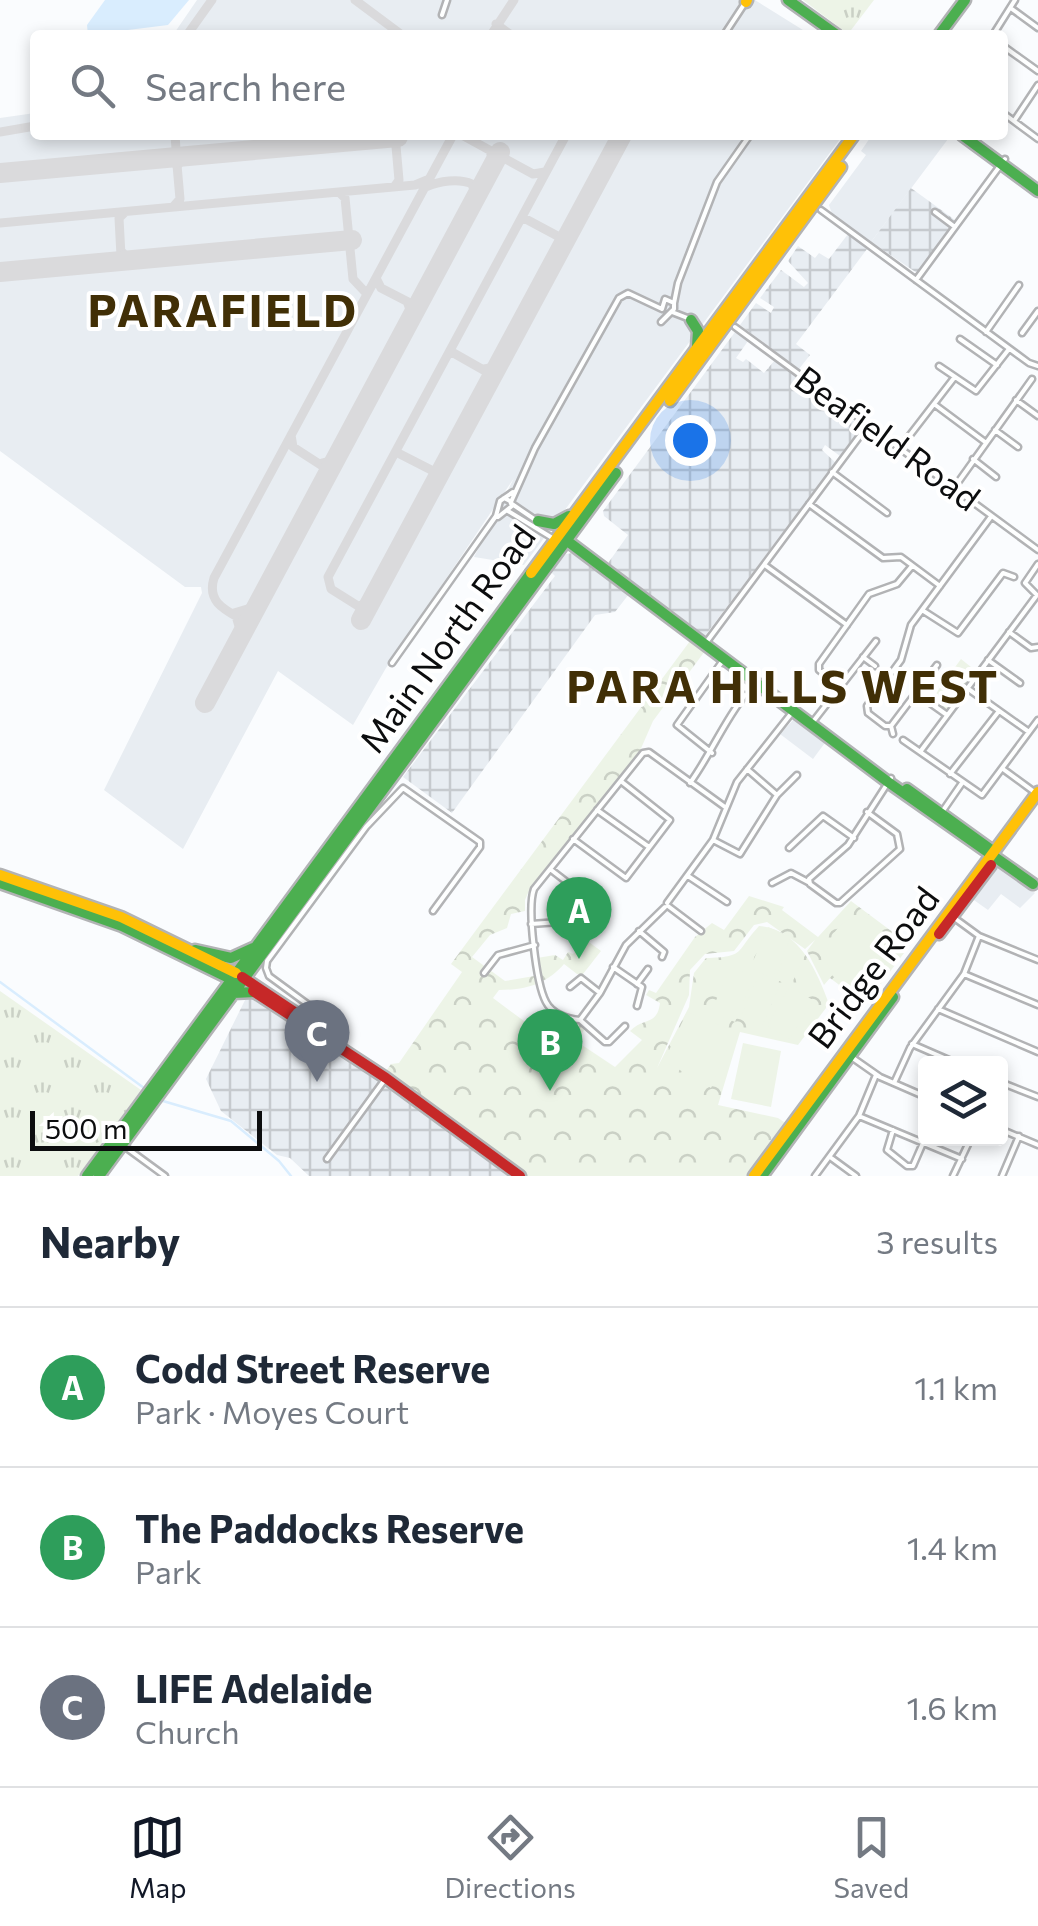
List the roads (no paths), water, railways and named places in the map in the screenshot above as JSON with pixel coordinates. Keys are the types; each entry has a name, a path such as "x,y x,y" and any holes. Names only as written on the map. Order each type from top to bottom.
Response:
{"main road":[{"path":"780,0 820,30"},
{"path":"788,0 830,30"},
{"path":"933,30 954,0"},
{"path":"942,30 965,0"},
{"name":"Main North Road","path":"99,1176 215,1000 239,982 259,943 538,561 562,541 696,349 850,140"},
{"name":"Main North Road","path":"576,520 861,140"},
{"path":"970,140 1003,161"},
{"path":"979,140 1038,188"},
{"path":"821,210 854,149"},
{"path":"691,320 704,327 714,324"},
{"path":"691,320 699,334 696,349"},
{"path":"538,522 576,520"},
{"path":"576,520 562,541 1036,885"},
{"name":"Main North Road","path":"87,1176 255,962 554,558 566,550 562,541"},
{"name":"Bridge Road","path":"762,1176 1036,794"},
{"path":"1,880 110,911 219,958 231,958 259,943"},
{"path":"1,880 87,912 271,995 283,1007"},
{"path":"195,950 386,1078 520,1176"},
{"path":"271,995 280,986"},
{"name":"Bridge Road","path":"754,1176 818,1094"},
{"path":"108,1148 122,1145 125,1125"}],"street":[{"path":"442,15 447,0"},
{"path":"728,30 748,0"},
{"path":"997,30 1016,0"},
{"path":"1012,9 1038,28"},
{"path":"1008,50 1038,71"},
{"path":"1014,121 1038,85"},
{"path":"1008,117 1038,139"},
{"path":"666,311 675,304 678,284 717,182 746,140"},
{"path":"916,280 1003,161"},
{"path":"821,210 1031,365 1038,366"},
{"path":"935,212 955,227"},
{"path":"666,311 665,299 678,284"},
{"path":"986,332 1018,285"},
{"path":"488,526 512,503 534,448 619,298 628,292 691,320"},
{"path":"644,300 665,299 691,320"},
{"path":"1022,333 1038,310"},
{"name":"Beafield Road","path":"735,327 1038,550"},
{"path":"960,339 996,365"},
{"path":"939,366 976,391 1009,349"},
{"path":"900,448 954,378"},
{"path":"954,488 1032,379"},
{"path":"1016,400 1034,415"},
{"path":"934,404 986,442"},
{"path":"705,644 868,424"},
{"path":"994,430 1018,447"},
{"path":"1012,442 1016,436"},
{"path":"973,460 996,477"},
{"path":"990,472 994,466"},
{"path":"832,472 887,512"},
{"path":"392,663 500,508 499,502 516,488"},
{"path":"504,498 562,541"},
{"path":"809,504 883,558 900,557 940,586"},
{"path":"500,508 562,541"},
{"path":"890,726 866,709 900,660 911,625 990,517"},
{"path":"920,752 1038,595 1025,584 1038,564"},
{"path":"764,565 846,625"},
{"path":"840,686 819,670 818,664 869,594 896,584 912,566"},
{"path":"922,610 958,633 1003,572 1014,577"},
{"path":"1009,632 1031,648 1038,647"},
{"path":"812,723 876,641"},
{"path":"906,643 913,643"},
{"path":"712,753 677,724 724,658"},
{"path":"863,658 875,666"},
{"path":"988,660 1020,683"},
{"path":"890,726 937,664"},
{"path":"968,688 1029,732"},
{"path":"916,693 948,715"},
{"path":"690,782 712,753 725,720 745,695"},
{"path":"580,1020 600,993 626,944 667,906 713,840 737,782 794,710"},
{"path":"950,774 998,710"},
{"path":"903,740 982,797 1038,720"},
{"path":"890,726 893,734"},
{"path":"625,1026 605,1042 580,1020 556,1013 548,1006 531,924 530,900 550,869 646,752 725,807"},
{"path":"748,769 776,795"},
{"path":"1003,769 1036,794"},
{"path":"713,840 740,854 776,795 797,775"},
{"path":"574,839 626,878 670,817 620,780"},
{"path":"808,882 854,838 866,812 889,780"},
{"path":"939,815 962,783"},
{"path":"308,1024 314,1014 310,1006 269,976 267,961 366,827 403,788 480,842 433,911"},
{"path":"597,810 649,848"},
{"path":"772,883 791,874 840,903 899,852 901,842 897,834 866,812"},
{"path":"789,848 823,816 854,838"},
{"path":"550,869 603,910"},
{"path":"688,876 726,902"},
{"path":"667,906 701,932"},
{"path":"950,915 979,936 1038,960"},
{"path":"531,924 559,922 576,939"},
{"path":"640,931 664,952 662,957"},
{"path":"894,1083 912,1044 964,974 979,936"},
{"path":"484,973 498,954 535,945"},
{"path":"613,967 644,990 637,1006"},
{"path":"637,984 648,969"},
{"path":"964,974 1038,1005"},
{"path":"570,987 581,978 600,993"},
{"path":"938,1009 1038,1052"},
{"path":"912,1044 940,1056"},
{"path":"847,1054 876,1075 918,1094"},
{"path":"816,1176 860,1116 876,1075"},
{"path":"328,1159 386,1078"},
{"path":"1008,1085 1036,1097 1038,1088"},
{"path":"860,1116 918,1141"},
{"path":"893,1130 887,1150 908,1166 913,1166 922,1146"},
{"path":"1008,1132 1038,1145"},
{"path":"1002,1176 1018,1136"},
{"path":"122,1145 165,1176"},
{"path":"930,1146 962,1159"},
{"path":"953,1176 968,1146"},
{"path":"830,1157 856,1176"}],"water":[{"path":"105,0 189,0 168,25 88,30"}],"waterway":[{"path":"0,982 144,1088"},
{"path":"163,1101 231,1121 291,1176"}],"place":[{"name":"Codd Street Reserve","path":"579,959"},
{"name":"LIFE Adelaide","path":"317,1082"},
{"name":"The Paddocks Reserve","path":"550,1091"}],"district":[{"name":"PARAFIELD","path":"223,311"},
{"name":"PARA HILLS WEST","path":"783,687"}]}
